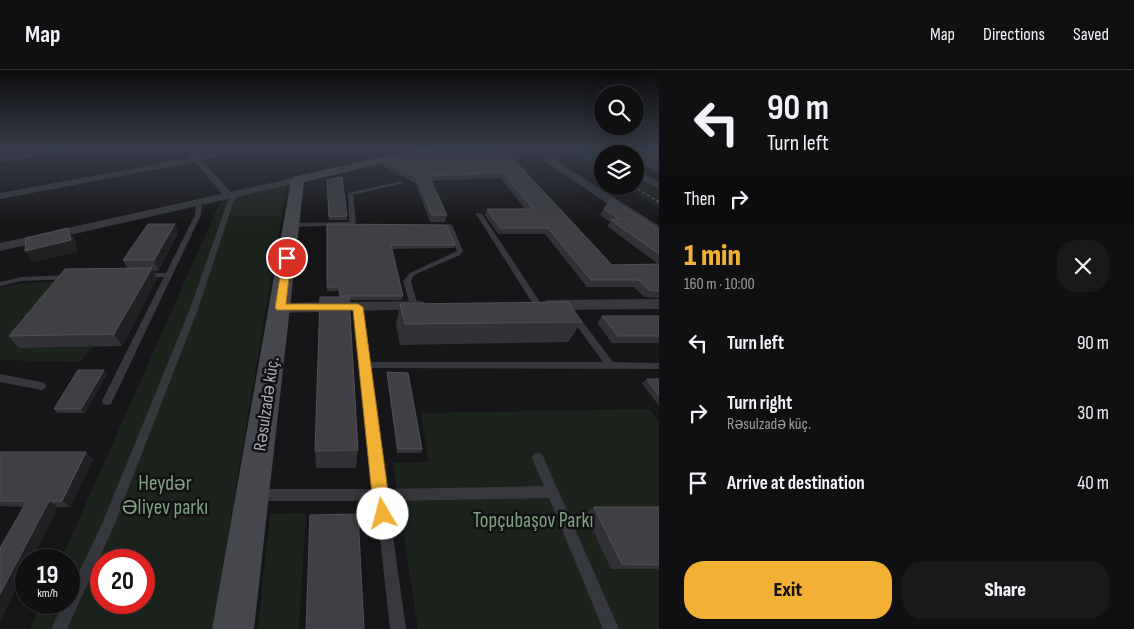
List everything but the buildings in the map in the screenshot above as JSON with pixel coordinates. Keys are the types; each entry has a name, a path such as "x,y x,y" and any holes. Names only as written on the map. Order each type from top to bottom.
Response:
{"main road":[{"path":"298,180 323,174"},
{"name":"Rəsulzadə küç.","path":"233,629 298,180"}],"street":[{"path":"0,196 116,174"},
{"path":"212,174 232,194"},
{"path":"570,174 659,232"},
{"path":"644,177 659,186"},
{"path":"0,247 298,180"},
{"path":"519,305 659,304"},
{"path":"280,308 433,306"}],"lane":[{"path":"292,225 351,224 353,222 350,194 401,182"},
{"path":"59,629 107,528 194,309 232,194"},
{"path":"107,400 198,215 199,208 197,202"},
{"path":"479,214 538,305"},
{"path":"414,306 407,281 408,277 458,254 460,251 448,225"},
{"path":"140,275 169,275"},
{"path":"0,284 22,280 81,277"},
{"path":"566,304 610,366"},
{"path":"358,307 398,629"},
{"path":"364,364 659,366"},
{"path":"0,378 41,386"},
{"path":"538,458 611,629"},
{"path":"253,495 380,496 554,492"}],"green space":[{"path":"644,181 659,190 659,208 639,195 644,195"},
{"name":"Heydər Əliyev parkı","path":"287,185 212,629 30,629 37,614 80,614 80,549 66,549 221,200"},
{"path":"73,280 20,348 93,347 80,362 0,360 0,288 19,284"},
{"name":"Topçubaşov Parkı","path":"649,409 659,422 659,629 418,629 393,463 429,462 421,413"},
{"path":"306,513 299,629 258,629 270,514"}],"railway":[{"path":"644,193 659,202 657,201"}],"route":[{"path":"287,258 280,308 358,307 383,514"}]}
